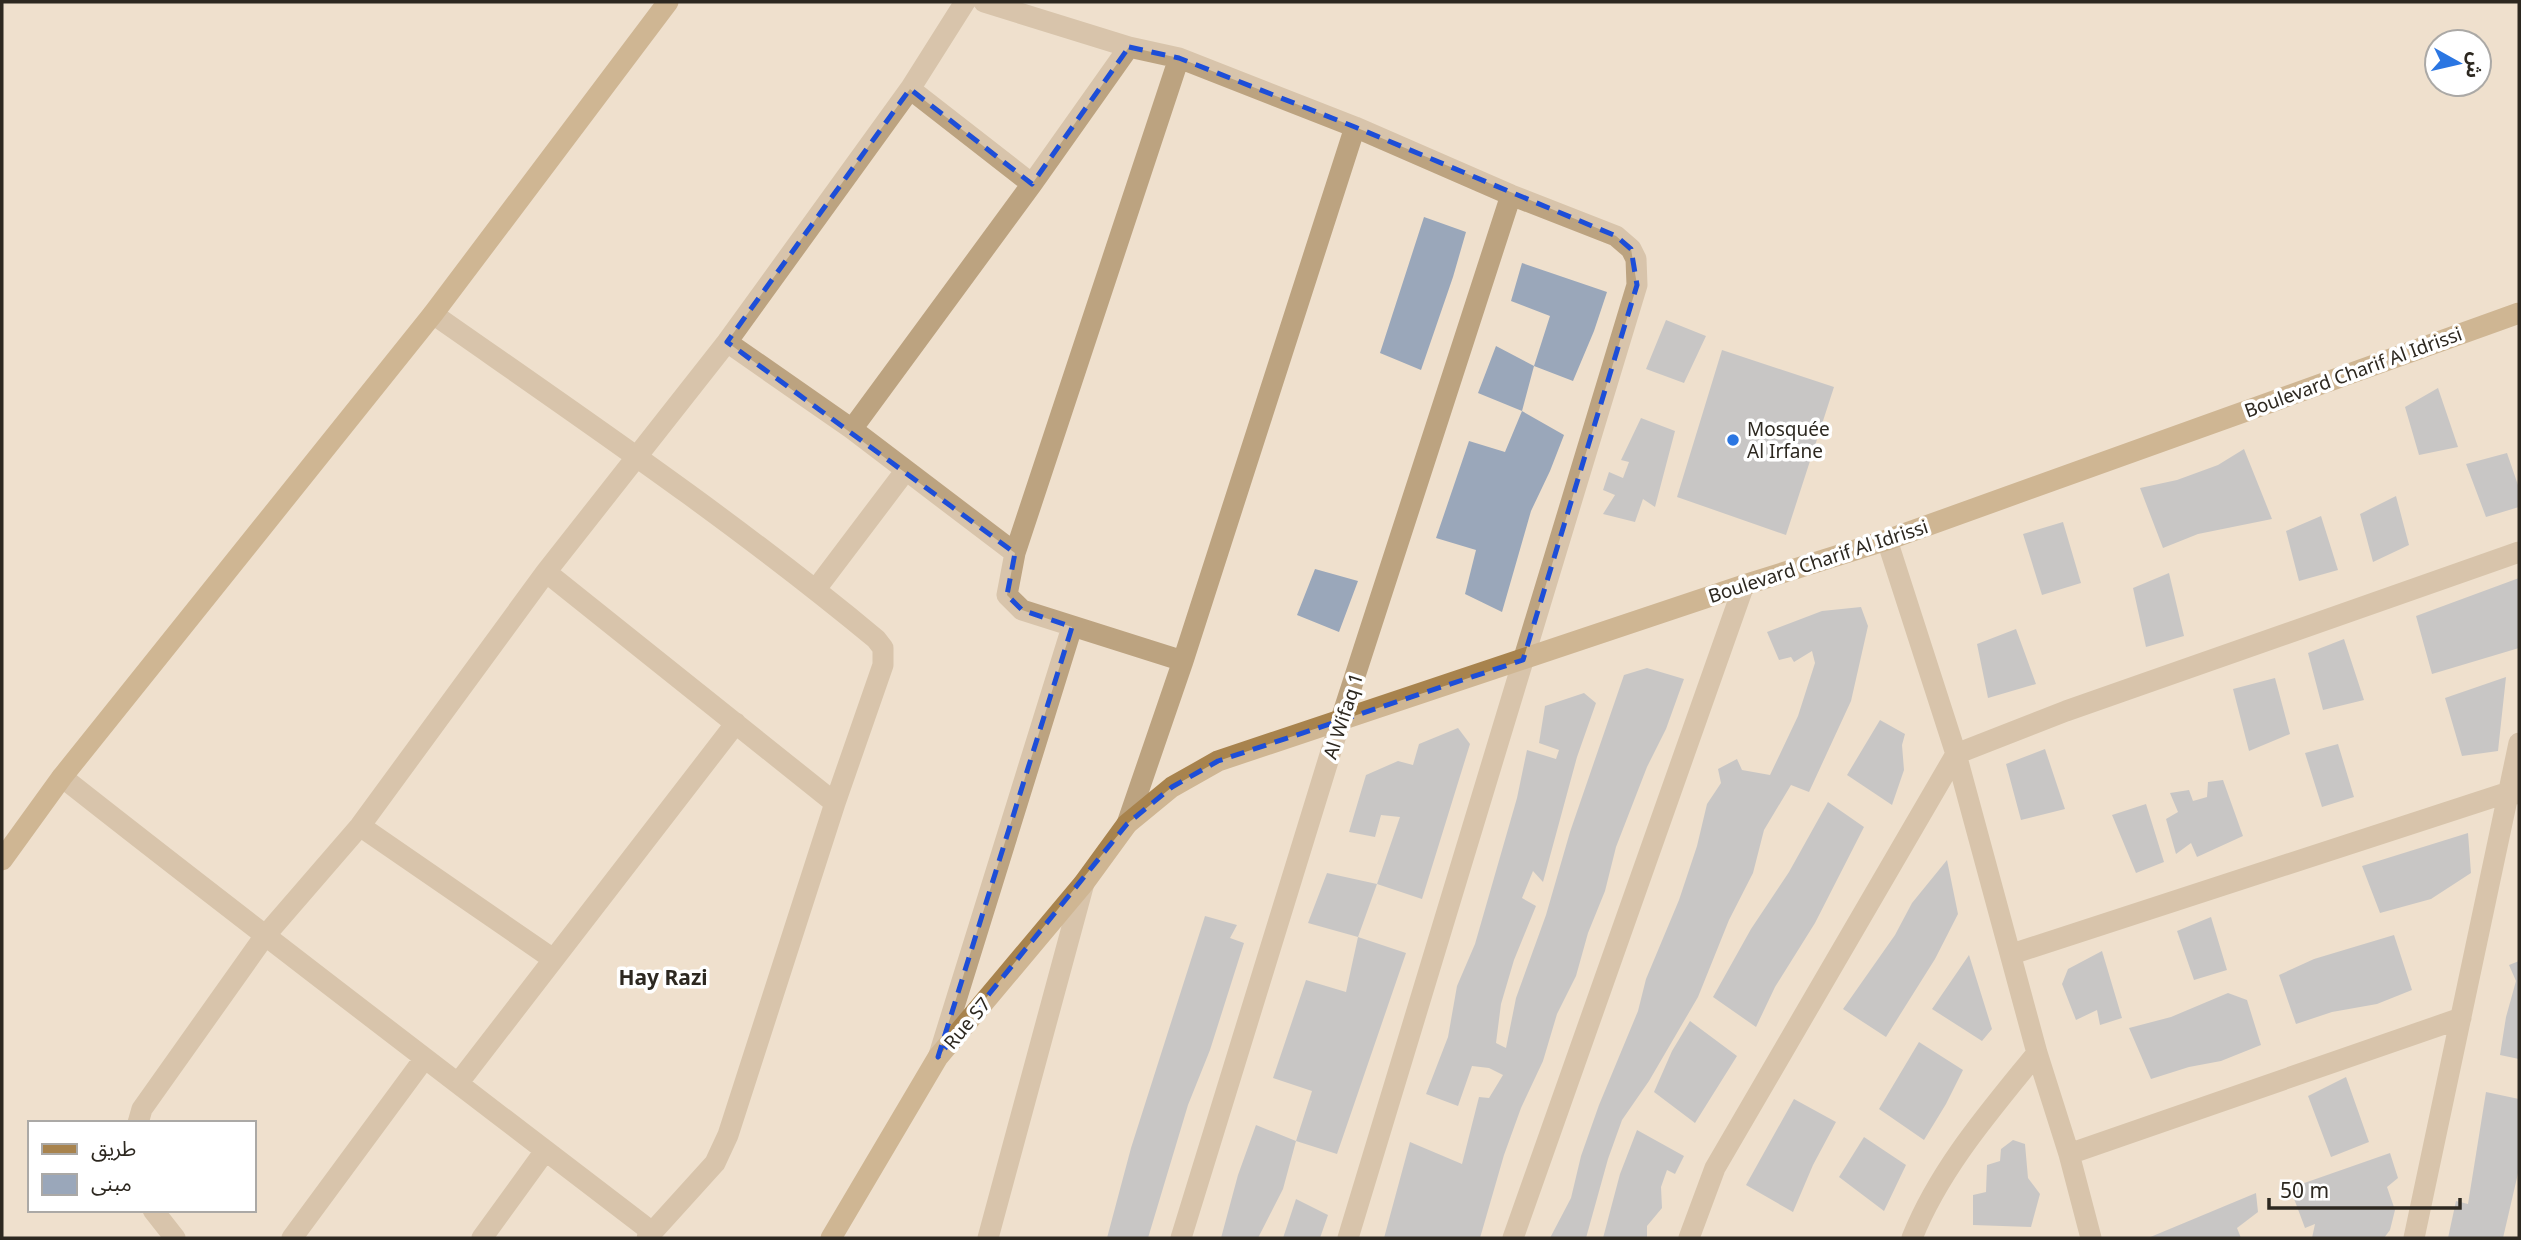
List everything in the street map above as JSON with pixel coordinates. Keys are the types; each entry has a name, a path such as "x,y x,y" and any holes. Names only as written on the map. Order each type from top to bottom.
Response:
{"street":[{"path":"2,860 62,777 433,314 668,2"},
{"path":"139,1121 142,1109 264,937 360,826 546,572 727,342 910,89 965,2"},
{"path":"984,2 1129,47 1179,58 1355,127 1511,195 1616,236 1631,249 1636,259 1637,285 1348,1238"},
{"path":"852,429 1129,47"},
{"path":"1179,58 1015,554 1007,594 1022,610 1183,661"},
{"path":"910,89 1032,184"},
{"path":"1127,824 1183,661 1355,127"},
{"name":"Al Wifaq 1","path":"1181,1238 1341,719 1511,195"},
{"name":"Boulevard Charif Al Idrissi","path":"1127,824 1172,787 1218,761 1744,585 1887,540 2519,313"},
{"path":"62,777 264,937 459,1083 650,1235 715,1163 727,1135 883,665 883,648 876,639 816,589 637,456 433,314"},
{"path":"727,342 852,429 1015,554"},
{"path":"816,589 906,470"},
{"path":"1887,540 1956,754 2037,1053 2069,1154 2091,1238"},
{"path":"1689,1238 1714,1168 1956,754 2066,711 2519,552"},
{"path":"546,572 835,803"},
{"path":"1513,1238 1744,585"},
{"path":"938,1057 1072,627"},
{"path":"459,1083 736,723"},
{"path":"2414,1238 2461,1018 2514,793 2519,743"},
{"path":"2012,954 2514,793"},
{"name":"Rue S7","path":"831,1238 938,1057 1084,883 1127,824"},
{"path":"360,826 553,959"},
{"path":"988,1238 1084,883"},
{"path":"2069,1154 2461,1018"},
{"path":"1912,1238 1920,1217 1966,1140 2037,1053"},
{"path":"292,1238 424,1059"},
{"path":"482,1238 545,1151"},
{"path":"155,1212 175,1238"}],"highlighted area":[{"path":"1129,47 1179,58 1355,127 1616,236 1631,249 1637,285 1523,660 1218,761 1172,787 1127,824 938,1057 1072,627 1022,610 1007,595 1015,553 727,342 910,89 1032,184"}],"building":[{"path":"1424,217 1466,232 1421,370 1380,353"},
{"path":"1522,263 1607,292 1573,381 1534,366 1550,316 1511,301"},
{"path":"1666,320 1706,336 1684,383 1646,369"},
{"path":"1496,346 1534,366 1522,411 1478,393"},
{"name":"Mosquée Al Irfane","path":"1722,350 1834,387 1786,535 1677,497"},
{"path":"2438,388 2458,447 2419,455 2405,407"},
{"path":"1522,411 1564,435 1531,511 1502,612 1465,594 1476,550 1436,538 1469,441 1505,452"},
{"path":"1641,418 1675,431 1655,507 1643,499 1635,522 1603,514 1615,495 1603,490 1609,472 1623,478 1629,462 1621,460"},
{"path":"2244,449 2272,519 2198,534 2163,548 2140,488 2177,480 2218,465"},
{"path":"2507,453 2519,488 2519,507 2486,517 2466,464"},
{"path":"2396,496 2409,545 2373,562 2360,514"},
{"path":"2321,516 2338,570 2299,581 2286,531"},
{"path":"2063,522 2081,583 2042,595 2023,534"},
{"path":"1315,569 1358,581 1339,632 1297,615"},
{"path":"2169,573 2184,636 2146,647 2133,588"},
{"path":"2519,578 2519,648 2432,674 2416,616"},
{"path":"1861,607 1868,626 1851,701 1809,792 1791,785 1764,830 1753,873 1729,920 1698,997 1649,1081 1622,1120 1586,1238 1550,1238 1571,1198 1581,1156 1599,1105 1638,1011 1646,979 1679,900 1697,846 1707,804 1721,783 1718,769 1737,759 1742,770 1770,775 1798,716 1815,663 1812,651 1794,662 1791,657 1779,660 1767,632 1822,611"},
{"path":"2016,629 2036,684 1988,698 1977,644"},
{"path":"2344,639 2364,700 2323,710 2308,653"},
{"path":"1647,668 1684,679 1616,847 1605,891 1588,933 1576,976 1557,1014 1543,1061 1521,1108 1504,1155 1480,1238 1384,1238 1410,1142 1462,1164 1479,1097 1489,1098 1503,1075 1489,1068 1472,1066 1458,1106 1426,1094 1448,1037 1457,986 1475,944 1517,798 1527,750 1556,759 1559,750 1539,743 1545,706 1584,693 1596,703 1577,757 1543,882 1533,871 1522,898 1536,906 1514,960 1501,1004 1496,1043 1506,1048 1516,998 1546,915 1570,832 1624,675"},
{"path":"2506,677 2498,751 2462,756 2445,698"},
{"path":"2275,678 2290,734 2249,751 2233,689"},
{"path":"1880,720 1905,734 1902,745 1904,770 1892,805 1847,775"},
{"path":"1458,728 1470,744 1422,899 1377,884 1400,817 1381,815 1375,837 1349,832 1366,775 1398,761 1413,765 1419,744"},
{"path":"2338,744 2354,797 2322,807 2305,753"},
{"path":"2045,749 2065,809 2021,820 2006,764"},
{"path":"2223,780 2243,836 2197,857 2191,843 2176,854 2166,819 2178,812 2170,793 2189,790 2193,801 2207,797 2208,782"},
{"path":"1828,802 1864,827 1815,923 1775,987 1756,1027 1713,997"},
{"path":"2146,804 2164,862 2136,873 2112,815"},
{"path":"2468,833 2471,873 2431,899 2380,913 2362,866"},
{"path":"1947,860 1958,914 1935,959 1886,1037 1843,1009 1895,935 1912,903"},
{"path":"1327,873 1377,884 1358,937 1308,923"},
{"path":"1205,916 1237,925 1230,938 1244,943 1210,1050 1188,1105 1148,1238 1107,1238 1131,1148"},
{"path":"2211,917 2227,970 2194,980 2177,931"},
{"path":"2394,935 2412,990 2377,1004 2332,1012 2296,1024 2279,975 2314,959"},
{"path":"1358,937 1406,953 1337,1154 1296,1141 1312,1091 1273,1078 1306,980 1346,992"},
{"path":"2102,951 2122,1018 2100,1025 2097,1010 2076,1020 2062,984 2068,969"},
{"path":"1969,955 1992,1029 1982,1041 1932,1009"},
{"path":"2519,961 2519,1059 2500,1055 2506,1017 2516,981 2509,965"},
{"path":"2228,993 2247,1000 2261,1045 2221,1061 2189,1067 2151,1079 2129,1028 2171,1017"},
{"path":"1690,1021 1737,1056 1695,1123 1654,1092 1672,1051"},
{"path":"1919,1042 1963,1070 1924,1140 1879,1109"},
{"path":"2346,1077 2369,1142 2331,1157 2308,1096"},
{"path":"2486,1092 2519,1099 2519,1169 2503,1238 2448,1238 2456,1201 2468,1204"},
{"path":"1794,1099 1836,1122 1813,1165 1793,1212 1746,1185"},
{"path":"1256,1125 1296,1141 1283,1189 1258,1238 1221,1238 1238,1175"},
{"path":"1637,1130 1684,1156 1675,1174 1667,1170 1661,1187 1662,1208 1647,1226 1647,1238 1603,1238 1620,1174"},
{"path":"1864,1137 1906,1165 1884,1211 1839,1177"},
{"path":"2013,1140 2025,1144 2028,1178 2040,1194 2031,1227 1973,1225 1973,1195 1986,1192 1987,1165 2000,1161 2001,1149"},
{"path":"2390,1153 2398,1178 2387,1187 2395,1210 2390,1230 2384,1238 2312,1238 2315,1224 2305,1228 2290,1188"},
{"path":"2256,1193 2258,1212 2237,1228 2241,1238 2148,1238"},
{"path":"1296,1199 1328,1215 1320,1238 1283,1238"}],"place":[{"name":"Mosquée Al Irfane","path":"1733,440"}],"district":[{"name":"Hay Razi","path":"663,977"}]}
